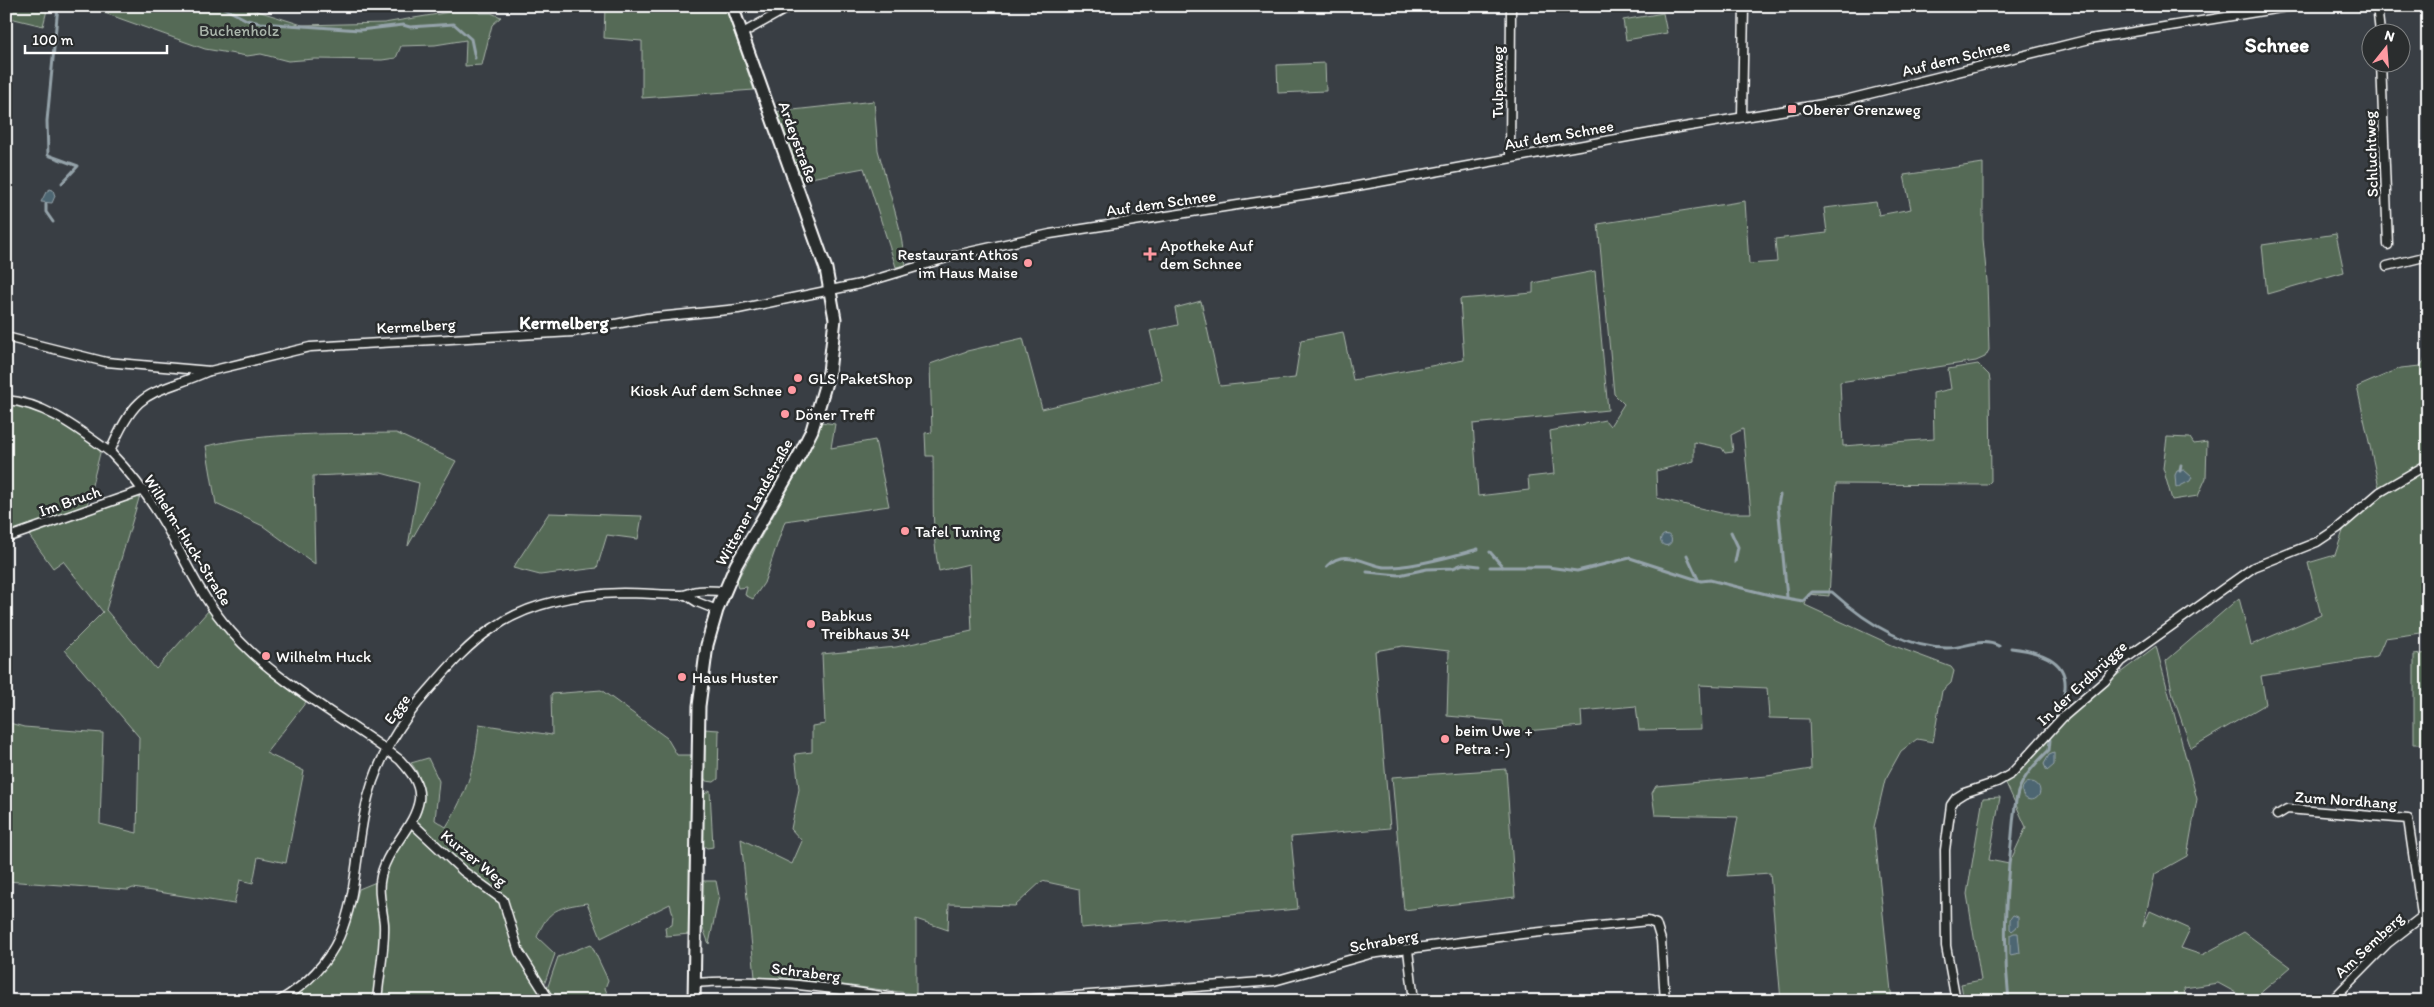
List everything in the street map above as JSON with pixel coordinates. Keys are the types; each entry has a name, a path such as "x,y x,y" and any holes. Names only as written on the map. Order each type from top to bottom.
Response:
{"main road":[{"name":"Ardeystraße","path":"732,6 826,269 830,290"},
{"name":"Wittener Landstraße","path":"694,1001 699,706 703,668 717,610 724,591 749,539 800,454 812,430 824,395 833,353 835,318 830,290"}],"street":[{"path":"741,34 791,6"},
{"name":"Tulpenweg","path":"1510,157 1511,6"},
{"path":"1742,116 1744,6"},
{"name":"Auf dem Schnee","path":"830,290 869,282 1004,243 1050,234 1298,196 1742,116 1841,101 2123,32 2294,6"},
{"path":"2377,6 2379,22"},
{"name":"Schluchtweg","path":"2381,72 2388,245"},
{"path":"2387,266 2428,256"},
{"name":"Kermelberg","path":"6,338 106,362 210,371 310,347 573,332 647,318 738,309 830,290"},
{"path":"110,452 122,423 140,401 154,391 210,371"},
{"name":"Wilhelm-Huck-Straße","path":"6,400 27,404 54,414 110,452 144,490 200,588 223,622 239,640 292,686 387,750 410,771 418,785 419,798 411,822"},
{"name":"In der Erdbrügge","path":"1956,1001 1946,946 1945,850 1951,805 1956,798 1997,782 2011,774 2062,718 2105,680 2122,661 2254,567 2317,542 2338,528 2380,492 2428,464"},
{"name":"Im Bruch","path":"6,538 144,490"},
{"name":"Egge","path":"279,1001 312,978 329,956 340,935 352,898 368,797 387,750 409,714 444,674 487,631 506,620 544,605 580,596 624,594 686,595 697,591 724,591"},
{"name":"Egge","path":"686,595 697,602 717,610"},
{"name":"Zum Nordhang","path":"2277,815 2287,809 2408,819 2425,914"},
{"path":"377,1001 384,926 379,883 387,857 411,822"},
{"name":"Kurzer Weg","path":"411,822 463,871 503,900 519,952 550,1001"},
{"name":"Am Semberg","path":"2331,1001 2378,952 2425,914"},
{"name":"Schraberg","path":"1010,1001 1274,981 1370,954 1522,934 1648,921 1656,924 1661,940 1665,1001"},
{"path":"1408,950 1414,1001"},
{"name":"Schraberg","path":"694,983 784,982 914,1001"}],"green space":[{"path":"6,6 48,6 43,26 6,17"},
{"name":"Buchenholz","path":"85,6 242,6 302,25 384,23 450,12 462,6 480,13 491,13 501,17 492,25 482,65 465,66 466,40 435,45 401,46 396,58 382,60 315,59 288,61 261,54 247,56 205,49"},
{"path":"605,6 725,6 754,90 642,98 642,41 604,38"},
{"path":"1663,13 1667,33 1626,40 1623,20"},
{"path":"1325,63 1326,91 1278,93 1277,65"},
{"path":"874,101 878,150 899,226 906,265 896,267 864,168 800,180 775,112"},
{"path":"1983,163 1983,239 1987,281 1989,350 1985,357 1976,361 1840,382 1843,446 1934,439 1933,393 1951,389 1948,369 1978,364 1989,375 1990,380 1991,481 1987,485 1836,484 1829,596 1808,594 1805,605 1892,645 1951,667 1954,671 1951,683 1942,691 1933,742 1917,739 1901,751 1885,780 1874,827 1892,1001 1781,1001 1770,873 1727,876 1738,817 1655,815 1652,793 1656,786 1767,776 1811,769 1809,719 1769,718 1767,688 1699,685 1701,729 1639,730 1636,706 1581,711 1582,726 1504,733 1503,721 1447,716 1449,651 1403,646 1375,651 1390,828 1291,837 1298,909 1081,928 1079,889 1042,881 1015,906 949,904 948,930 916,919 916,994 785,978 755,977 741,839 792,864 802,841 791,829 799,789 795,754 812,752 812,726 825,724 822,654 896,647 972,631 969,564 939,571 936,557 933,456 926,456 925,433 932,432 930,364 967,351 1023,338 1042,409 1162,380 1150,331 1178,325 1175,308 1201,301 1220,386 1295,378 1301,340 1343,332 1353,380 1464,360 1460,299 1533,293 1533,283 1595,271 1608,410 1473,424 1478,496 1529,490 1528,477 1554,474 1550,431 1605,420 1610,426 1624,404 1614,394 1598,224 1745,201 1749,264 1777,262 1775,239 1827,233 1824,208 1876,202 1879,215 1911,209 1904,175","holes":["1743,429 1751,513 1721,513 1657,498 1656,471 1694,461 1694,442 1722,448 1725,453 1733,452 1731,435"]},
{"path":"2336,234 2344,272 2267,294 2262,245"},
{"path":"2428,356 2428,464 2380,492 2357,387 2401,368 2420,366"},
{"path":"6,404 34,410 46,415 67,426 101,449 87,505 6,535"},
{"path":"821,422 835,424 831,448 875,440 889,506 785,521 764,583 753,599 745,595 747,587 738,588 736,582 806,457"},
{"path":"396,433 456,461 408,546 419,483 381,473 313,476 315,564 263,526 216,504 206,446 229,441 277,436"},
{"path":"2167,437 2190,438 2194,444 2207,442 2206,478 2198,496 2172,500 2163,468"},
{"path":"2428,467 2428,632 2385,638 2377,657 2261,676 2266,704 2191,748 2173,696 2166,661 2239,598 2251,645 2321,615 2308,563 2335,555 2344,528 2368,506"},
{"path":"140,495 106,610 156,669 209,610 229,636 253,660 306,702 266,753 304,771 286,863 258,857 253,883 240,880 234,904 133,888 128,890 6,881 6,722 24,727 103,733 100,824 137,833 139,737 65,650 103,612 63,561 53,568 28,534"},
{"path":"549,513 642,516 638,539 607,535 597,568 540,575 513,568"},
{"path":"2156,646 2197,799 2187,856 2155,874 2143,927 2150,911 2190,929 2181,948 2202,955 2244,932 2291,967 2251,1001 2218,983 2184,988 2186,1001 1964,1001 1961,984 1981,980 1967,894 1983,798 2000,797 1989,860 2009,864 2026,827 2005,781 2065,720 2100,688"},
{"path":"2428,653 2428,744 2414,744 2414,655"},
{"path":"601,690 667,738 677,755 691,755 690,934 666,936 665,927 672,925 673,914 670,904 601,938 587,903 562,908 550,915 537,937 555,954 544,985 521,951 505,900 497,891 517,954 547,1001 288,1001 303,990 326,966 343,938 359,889 376,882 383,884 388,864 416,822 423,799 419,777 411,763 428,758 439,781 435,820 446,827 460,802 469,778 476,752 479,724 552,735 551,694"},
{"path":"704,729 719,730 718,779 714,782 706,781 703,775"},
{"path":"1506,769 1515,897 1404,910 1392,777"},
{"path":"710,790 713,847 707,848 701,844 701,797"},
{"path":"701,881 716,881 719,896 709,944 699,918"},
{"path":"591,944 608,980 605,988 610,1001 554,1001 547,989 558,957"}],"water":[{"path":"50,189 53,190 55,196 52,203 41,202 46,192"},
{"path":"2184,470 2192,477 2190,481 2176,488 2175,475 2177,471"},
{"path":"1666,534 1672,540 1666,546 1660,540"},
{"path":"2054,753 2054,765 2047,771 2044,764 2049,755"},
{"path":"2031,782 2037,785 2040,791 2037,797 2031,800 2025,797 2022,791 2025,785"},
{"path":"2013,915 2018,917 2018,926 2012,931 2010,929 2010,919"},
{"path":"2018,933 2020,953 2010,955 2010,935"}],"waterway":[{"path":"58,6 47,121 48,155 78,166 62,183"},
{"path":"220,6 247,20 260,23 360,30 403,25 410,27 454,24 471,39 475,58"},
{"path":"46,204 46,212 53,222"},
{"path":"2180,471 2181,465"},
{"path":"1780,495 1778,505 1787,597"},
{"path":"1731,532 1738,547 1735,562"},
{"path":"1327,566 1340,558 1355,559 1384,567 1401,566 1432,561 1478,549"},
{"path":"1490,552 1503,567 1548,567 1577,571 1630,558 1701,581 1710,580 1774,596 1803,601 1812,592 1832,592 1871,622 1900,638 1915,643 1947,648 1979,643 1999,646"},
{"path":"1687,555 1698,579"},
{"path":"1367,572 1399,575 1427,569 1453,568 1463,564 1479,566"},
{"path":"1490,567 1502,567"},
{"path":"2011,648 2043,655 2054,661 2061,669 2065,679 2065,691 2061,706 2053,723"},
{"path":"2009,1001 2006,961 2007,884 2015,805 2018,792 2027,774 2049,750 2050,740"}],"place":[{"name":"Oberer Grenzweg","path":"1792,109"},
{"name":"Apotheke Auf dem Schnee","path":"1150,254"},
{"name":"Restaurant Athos im Haus Maise","path":"1028,263"},
{"name":"GLS PaketShop","path":"798,378"},
{"name":"Kiosk Auf dem Schnee","path":"792,390"},
{"name":"Döner Treff","path":"785,414"},
{"name":"Tafel Tuning","path":"905,531"},
{"name":"Babkus Treibhaus 34","path":"811,624"},
{"name":"Wilhelm Huck","path":"266,656"},
{"name":"Haus Huster","path":"682,677"},
{"name":"beim Uwe + Petra :-)","path":"1445,739"}],"district":[{"name":"Schnee","path":"2277,44"},
{"name":"Kermelberg","path":"564,323"}]}
